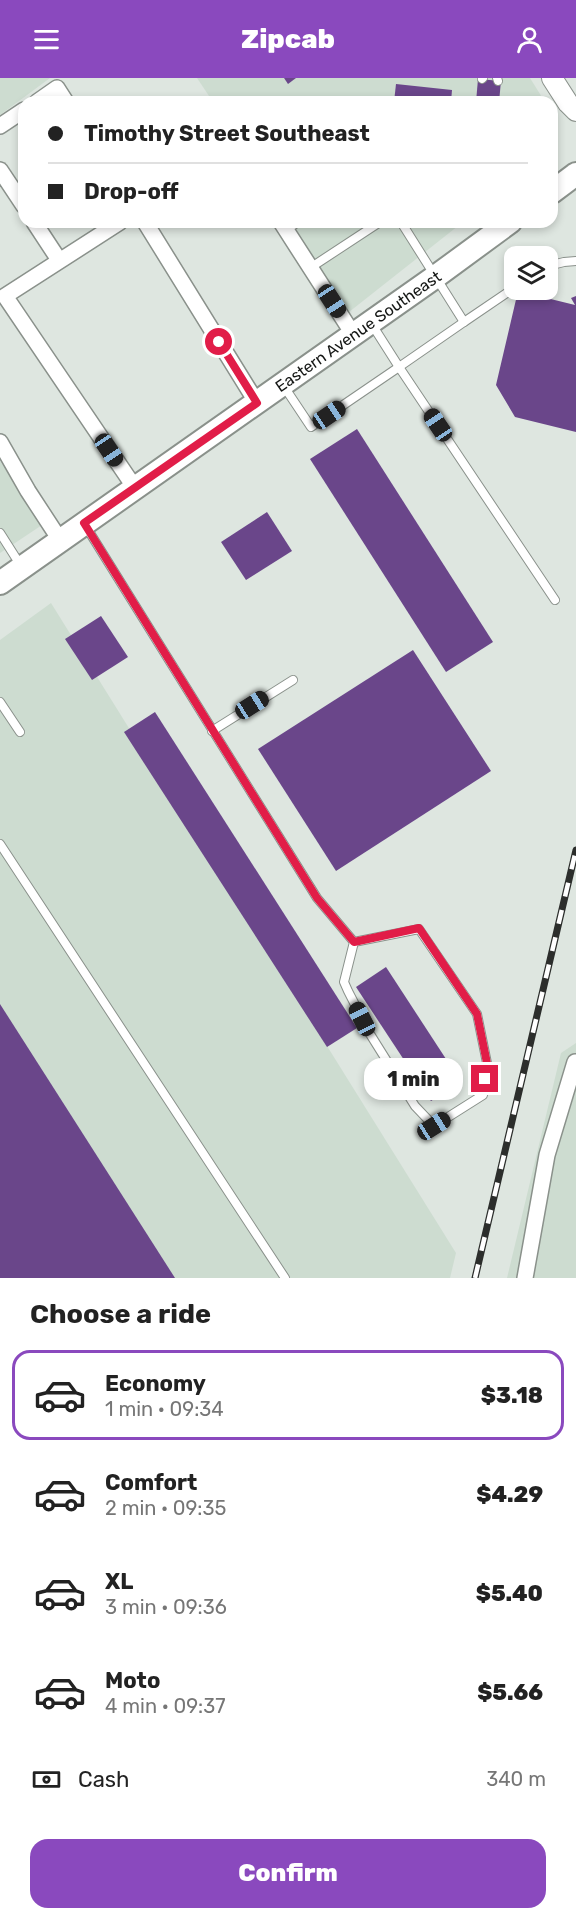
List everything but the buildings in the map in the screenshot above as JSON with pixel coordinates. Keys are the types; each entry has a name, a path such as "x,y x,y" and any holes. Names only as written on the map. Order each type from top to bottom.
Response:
{"main road":[{"path":"558,188 576,174"},
{"name":"Eastern Avenue Southeast","path":"0,583 435,277 496,228"}],"street":[{"path":"552,78 576,111"},
{"path":"46,96 57,88 62,96"},
{"path":"0,126 18,115"},
{"path":"0,170 18,197"},
{"path":"38,228 59,260"},
{"path":"110,228 5,296 135,488"},
{"path":"148,228 257,403"},
{"path":"290,228 310,268 361,328"},
{"path":"0,442 60,540"},
{"path":"525,1278 547,1155 576,1062"}],"lane":[{"path":"310,268 371,228"},
{"path":"404,228 464,322"},
{"path":"558,264 576,261"},
{"path":"282,384 311,427 504,295"},
{"path":"361,328 399,367 555,600"},
{"path":"84,523 317,898 354,942"},
{"path":"0,534 22,568"},
{"path":"212,731 293,680"},
{"path":"0,702 20,732"},
{"path":"0,844 285,1278"},
{"path":"419,928 477,1014 487,1063 483,1095 434,1126 415,1106 370,1034 348,991 344,981 354,942 419,928"}],"shaded area":[{"path":"0,78 50,78 26,96 18,96 18,102 0,115"},
{"path":"197,78 530,78 541,96 209,96"},
{"path":"294,228 455,228 349,312"},
{"path":"0,461 42,525 0,553"},
{"path":"51,603 456,1253 450,1278 0,1278 0,640"},
{"path":"576,1043 576,1278 507,1278 561,1053"}],"railway":[{"path":"475,1278 576,850"}],"route":[{"path":"219,342 257,403 84,523 317,898 354,942 419,928 477,1014 487,1063 485,1079"}]}
